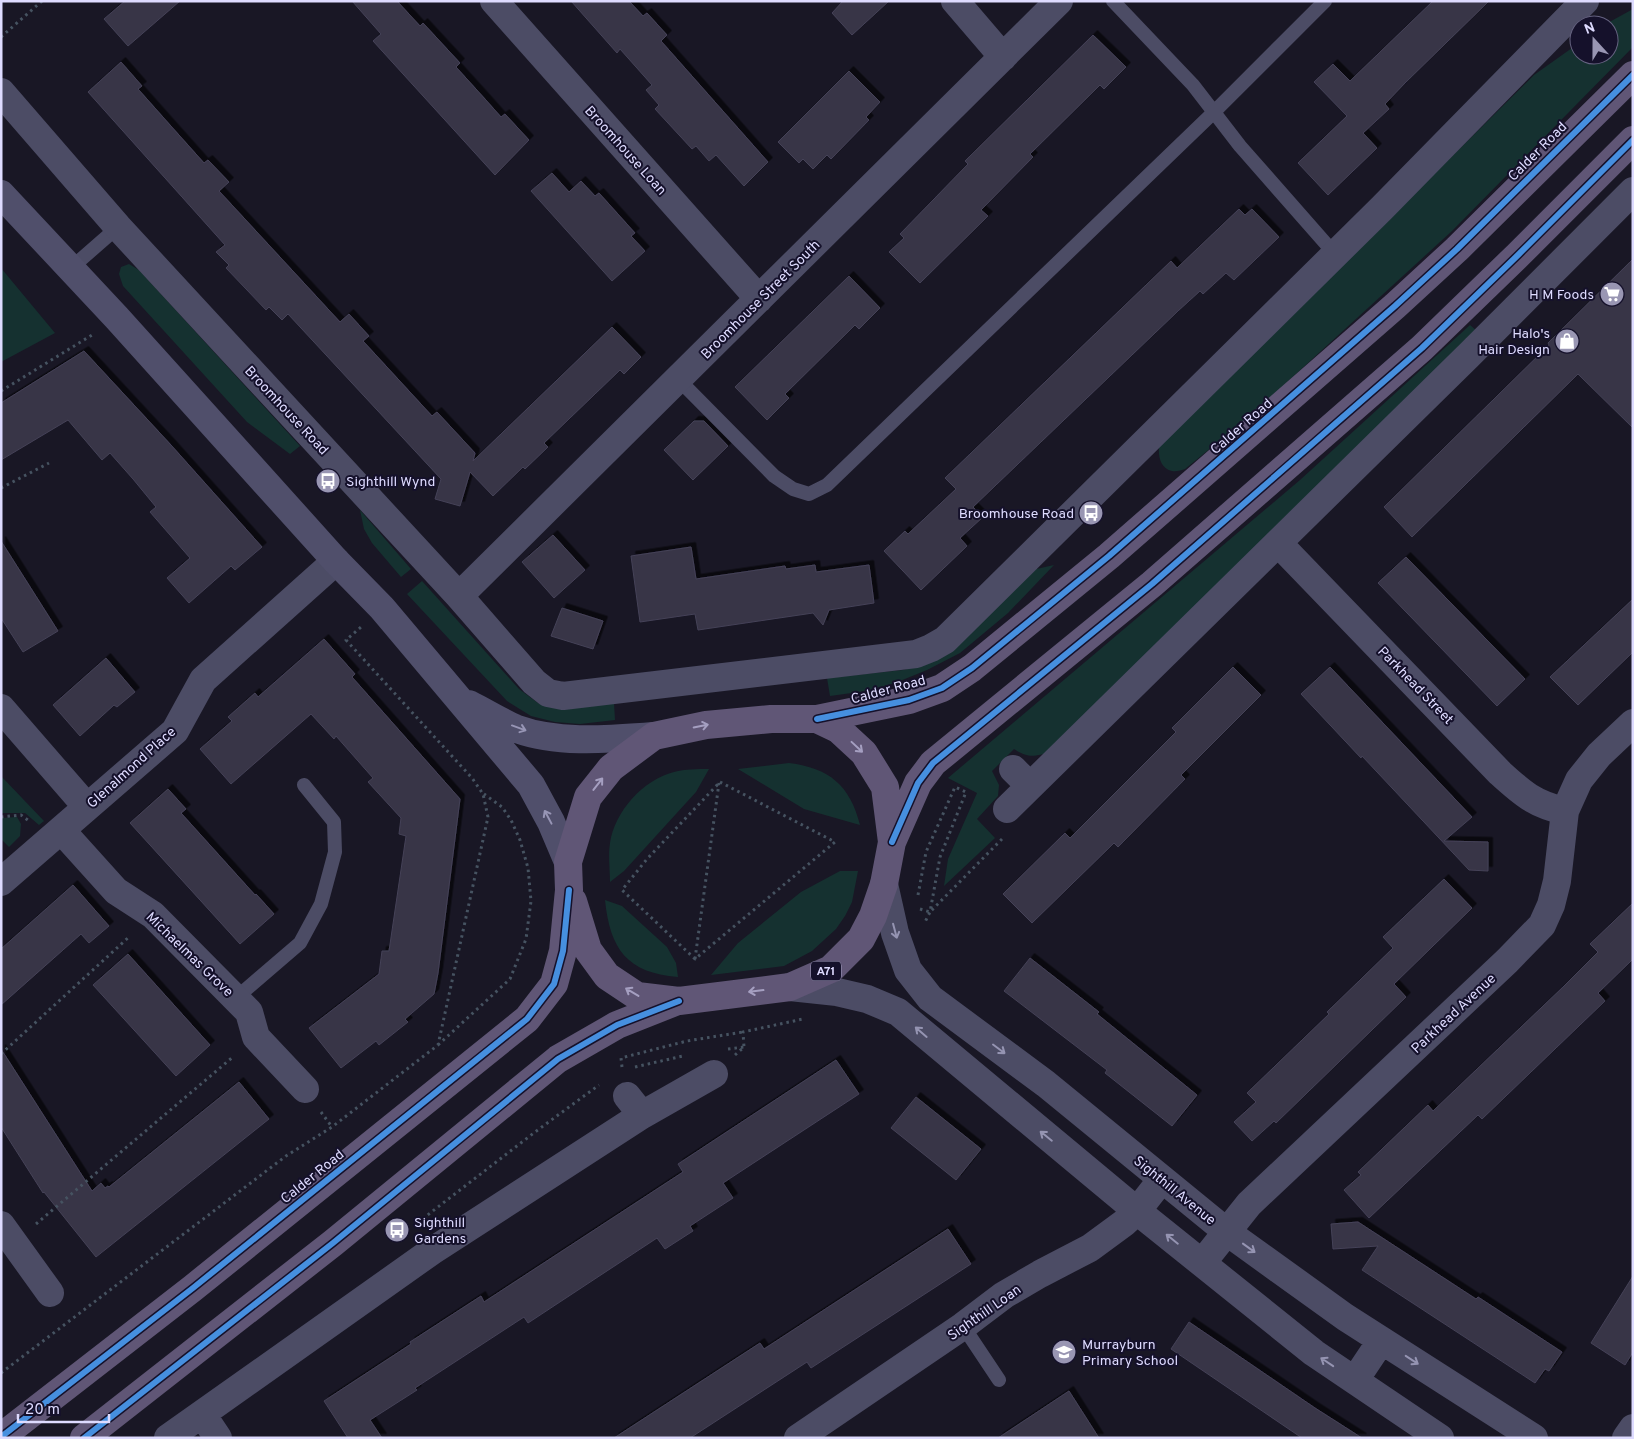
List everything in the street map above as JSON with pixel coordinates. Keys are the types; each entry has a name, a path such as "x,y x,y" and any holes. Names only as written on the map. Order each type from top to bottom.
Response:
{"main road":[{"name":"Calder Road","path":"1,1437 193,1288 527,1019 554,984 563,951 569,890 568,862 588,797 611,768 654,736 715,724 771,719 817,720 910,700 942,688 972,668 1109,556 1395,306 1457,249 1633,75"},
{"name":"Calder Road","path":"84,1438 355,1225 558,1059 617,1025 679,1001 790,987 831,969 861,939 873,916 884,884 892,842 918,783 933,764 1152,584 1414,354 1518,255 1633,140"},
{"path":"1,194 117,318 336,561 382,608 531,785 551,822 568,862"},
{"path":"459,699 517,729 549,737 607,740 654,736"},
{"name":"Calder Road","path":"817,720 838,729 864,753 885,787 892,842"},
{"name":"Calder Road","path":"569,890 588,950 607,976 637,996 679,1001"}],"street":[{"name":"Broomhouse Loan","path":"494,1 759,299"},
{"path":"955,1 1003,57"},
{"name":"Broomhouse Street South","path":"459,596 1059,1"},
{"name":"Calder Road","path":"619,690 916,654 946,640 1335,254 1585,1"},
{"name":"Broomhouse Road","path":"1,92 118,227 459,596 534,682 548,693 563,696 619,690"},
{"path":"1007,809 1022,778 1278,543 1633,191"},
{"name":"Parkhead Street","path":"1278,543 1512,784 1524,795 1548,807 1565,811"},
{"name":"Glenalmond Place","path":"1,882 174,731 203,680 336,561"},
{"path":"1,708 87,807"},
{"name":"Parkhead Avenue","path":"1202,1263 1249,1204 1507,961 1542,924 1551,905 1557,881 1565,811 1579,780 1599,754 1633,723"},
{"name":"Michaelmas Grove","path":"61,830 116,891 153,916 236,998 249,1012 256,1037 305,1089"},
{"name":"Sighthill Avenue","path":"884,884 895,933 908,970 930,998 1046,1084 1227,1232 1345,1317 1534,1438"},
{"path":"790,987 837,992 867,999 898,1012 1136,1211 1314,1352 1440,1438"},
{"path":"168,1438 635,1106 714,1074"},
{"name":"Sighthill Loan","path":"798,1438 1004,1296 1040,1274 1090,1248 1124,1223 1162,1179"},
{"path":"5,1235 50,1293"},
{"path":"1355,1380 1382,1341"},
{"path":"202,1414 218,1438"},
{"path":"1626,1438 1633,1428"}],"lane":[{"path":"1113,1 1193,85 1240,146 1335,254"},
{"path":"678,380 774,476 793,489 809,494 827,485 1214,112 1325,1"},
{"path":"70,269 118,227"},
{"path":"236,998 300,943 322,904 335,852 334,822 304,785"},
{"path":"963,1326 999,1380"}],"path":[{"path":"1,36 42,1"},
{"path":"1,392 117,318"},
{"path":"1,488 49,463"},
{"path":"1,1373 286,1156 332,1127 438,1045 510,979 526,939 531,901 528,868 520,840 511,820 502,807 483,794 472,778 346,640 382,608"},
{"path":"695,959 720,782"},
{"path":"695,959 622,890 647,859 720,782"},
{"path":"695,959 835,842 720,782"},
{"path":"917,899 926,852 955,787 966,792 940,857 930,912 923,926"},
{"path":"438,1045 488,818 483,794"},
{"path":"930,912 1010,831 1007,809"},
{"path":"915,913 916,908 930,912"},
{"path":"1,1054 153,916"},
{"path":"687,1041 743,1032 804,1019"},
{"path":"714,1074 744,1047 743,1032"},
{"path":"5,1235 256,1037"},
{"path":"432,1251 425,1217 535,1132"}],"green space":[{"path":"1633,9 1633,47 1619,61 1619,17"},
{"path":"1569,50 1569,65 1615,65 1452,231 1249,417 1185,469 1174,471 1165,468 1159,455 1159,447 1534,75"},
{"path":"129,264 139,270 300,446 290,454 247,422 123,286 119,274 121,267"},
{"path":"1,268 55,333 1,362"},
{"path":"1470,325 1477,331 1051,752 1032,756 1014,749 992,771 999,785 998,796 977,819 995,838 944,886 948,859 977,793 948,778 1300,480"},
{"path":"360,510 411,569 401,577 372,543 364,529"},
{"path":"1054,565 1008,613 960,653 927,670 895,683 866,691 830,696 827,678 903,670 927,664 1032,570"},
{"path":"422,581 519,689 538,703 558,708 614,703 615,720 580,724 555,722 531,716 507,701 407,594"},
{"path":"789,763 816,769 836,781 850,799 860,825 804,809 738,769"},
{"path":"709,769 696,792 624,871 610,882 609,848 613,831 632,798 663,776 683,770"},
{"path":"1,776 44,821 39,825 25,813 1,813"},
{"path":"17,817 21,824 20,836 9,847 1,839 1,818"},
{"path":"840,871 858,871 852,902 836,929 812,951 784,966 711,975 738,943 801,892"},
{"path":"605,900 622,906 667,947 676,963 678,977 660,975 646,970 634,964 624,955 611,932"}],"building":[{"path":"125,1 180,1 128,46 104,19"},
{"path":"352,1 397,1 420,26 423,23 460,63 456,67 501,117 505,114 529,140 495,175 373,41 381,34"},
{"path":"571,1 629,1 643,16 647,13 667,35 661,41 768,162 744,186 716,155 709,161 696,146 692,149 655,109 659,105 646,90 652,85 620,49 617,53"},
{"path":"843,1 889,1 852,35 832,13"},
{"path":"1433,1 1489,1 1385,104 1389,109 1363,133 1377,148 1328,195 1298,163 1347,116 1314,82 1333,64 1350,81"},
{"path":"1093,35 1126,67 1104,89 1100,85 1030,154 1033,157 981,210 988,216 920,283 889,252 904,238 900,234 968,164 965,161"},
{"path":"121,62 142,86 138,89 204,163 208,160 229,182 219,191 340,322 349,314 369,336 363,341 432,416 437,412 475,453 473,461 612,327 641,357 624,374 620,370 544,443 548,447 525,469 523,467 493,496 470,472 460,506 435,499 441,479 288,314 282,320 269,307 266,310 226,268 229,265 216,252 225,245 88,92"},
{"path":"849,71 880,102 866,117 869,120 831,159 827,155 813,169 803,159 799,163 778,142"},
{"path":"552,173 569,192 581,181 595,196 599,193 635,233 631,236 645,251 612,281 531,191"},
{"path":"1239,209 1245,215 1252,209 1279,237 1234,280 1226,273 1203,294 1200,291 973,507 983,517 960,538 967,546 921,590 884,551 905,531 908,534 956,489 945,478 1171,261 1177,268"},
{"path":"1633,259 1633,428 1578,374 1412,537 1384,507 1549,345 1548,343"},
{"path":"849,276 880,308 859,329 855,325 785,394 789,398 767,420 735,387"},
{"path":"84,351 262,547 235,570 231,566 189,603 167,578 190,558 150,512 156,507 133,479 110,453 102,460 68,420 1,460 1,403"},
{"path":"694,421 704,421 728,446 693,480 664,450"},
{"path":"553,535 585,570 554,598 522,562"},
{"path":"1,541 58,631 23,652 1,618"},
{"path":"691,547 696,579 785,566 786,569 815,565 816,572 869,565 874,603 829,610 823,625 813,613 698,630 695,614 640,622 631,556"},
{"path":"1406,557 1525,679 1497,706 1378,583"},
{"path":"1633,599 1633,652 1578,705 1550,677"},
{"path":"562,608 603,621 593,649 551,636"},
{"path":"324,639 355,674 352,677 460,799 434,994 405,1019 408,1022 379,1045 376,1041 341,1068 309,1028 379,974 382,951 389,951 406,836 399,834 401,818 368,782 373,778 336,736 334,739 311,714 231,784 200,749 232,721 228,717 255,693 258,697"},
{"path":"106,658 135,692 117,707 114,705 80,736 53,705"},
{"path":"1233,667 1261,695 1181,775 1185,779 1118,847 1114,843 1032,923 1003,894 1065,833 1070,838 1176,732 1172,728"},
{"path":"1330,667 1472,817 1444,841 1488,842 1488,871 1469,870 1301,694"},
{"path":"168,789 186,809 181,813 274,914 240,944 130,823"},
{"path":"1444,879 1472,908 1394,984 1406,997 1276,1123 1274,1121 1252,1141 1234,1122 1256,1102 1247,1093 1329,1014 1327,1012 1393,948 1383,937"},
{"path":"73,885 109,926 89,943 81,934 1,1005 1,949"},
{"path":"1633,903 1633,959 1598,993 1605,1001 1482,1119 1478,1115 1369,1218 1344,1190 1361,1175 1358,1172 1428,1105 1433,1111 1563,987 1598,952 1590,944"},
{"path":"128,954 210,1045 176,1076 93,985"},
{"path":"1030,958 1099,1012 1097,1014 1197,1095 1172,1126 1105,1073 1107,1070 1004,991"},
{"path":"1,1049 92,1191 101,1183 105,1188 109,1187 239,1082 269,1119 96,1257 43,1193 1,1127"},
{"path":"836,1060 859,1094 723,1183 733,1198 690,1226 693,1231 665,1249 657,1238 528,1323 524,1317 415,1388 417,1390 370,1420 382,1438 348,1438 324,1401 481,1296 484,1302 683,1172 678,1164"},
{"path":"916,1097 981,1149 956,1180 891,1128"},
{"path":"1358,1222 1476,1299 1478,1297 1562,1352 1549,1371 1545,1369 1535,1383 1362,1270 1378,1246 1333,1249 1331,1224"},
{"path":"948,1229 971,1264 811,1368 807,1362 690,1438 614,1438 760,1343 764,1349"},
{"path":"1633,1276 1633,1352 1625,1365 1591,1343"},
{"path":"1189,1322 1362,1438 1302,1438 1171,1349"},
{"path":"1069,1391 1099,1438 998,1438"}],"cycle path":[{"path":"817,719 909,700 942,688 972,668 1109,556 1395,306 1457,249 1633,75"},
{"path":"892,842 918,783 933,763 1152,584 1422,348 1633,140"},
{"path":"1,1437 193,1288 527,1019 554,984 563,951 569,890"},
{"path":"84,1438 333,1243 558,1059 617,1025 679,1001"}],"place":[{"name":"H M Foods","path":"1612,294"},
{"name":"Halo's Hair Design","path":"1567,341"},
{"name":"Sighthill Wynd","path":"328,481"},
{"name":"Broomhouse Road","path":"1091,513"},
{"name":"Sighthill Gardens","path":"397,1230"},
{"name":"Murrayburn Primary School","path":"1064,1352"}]}
